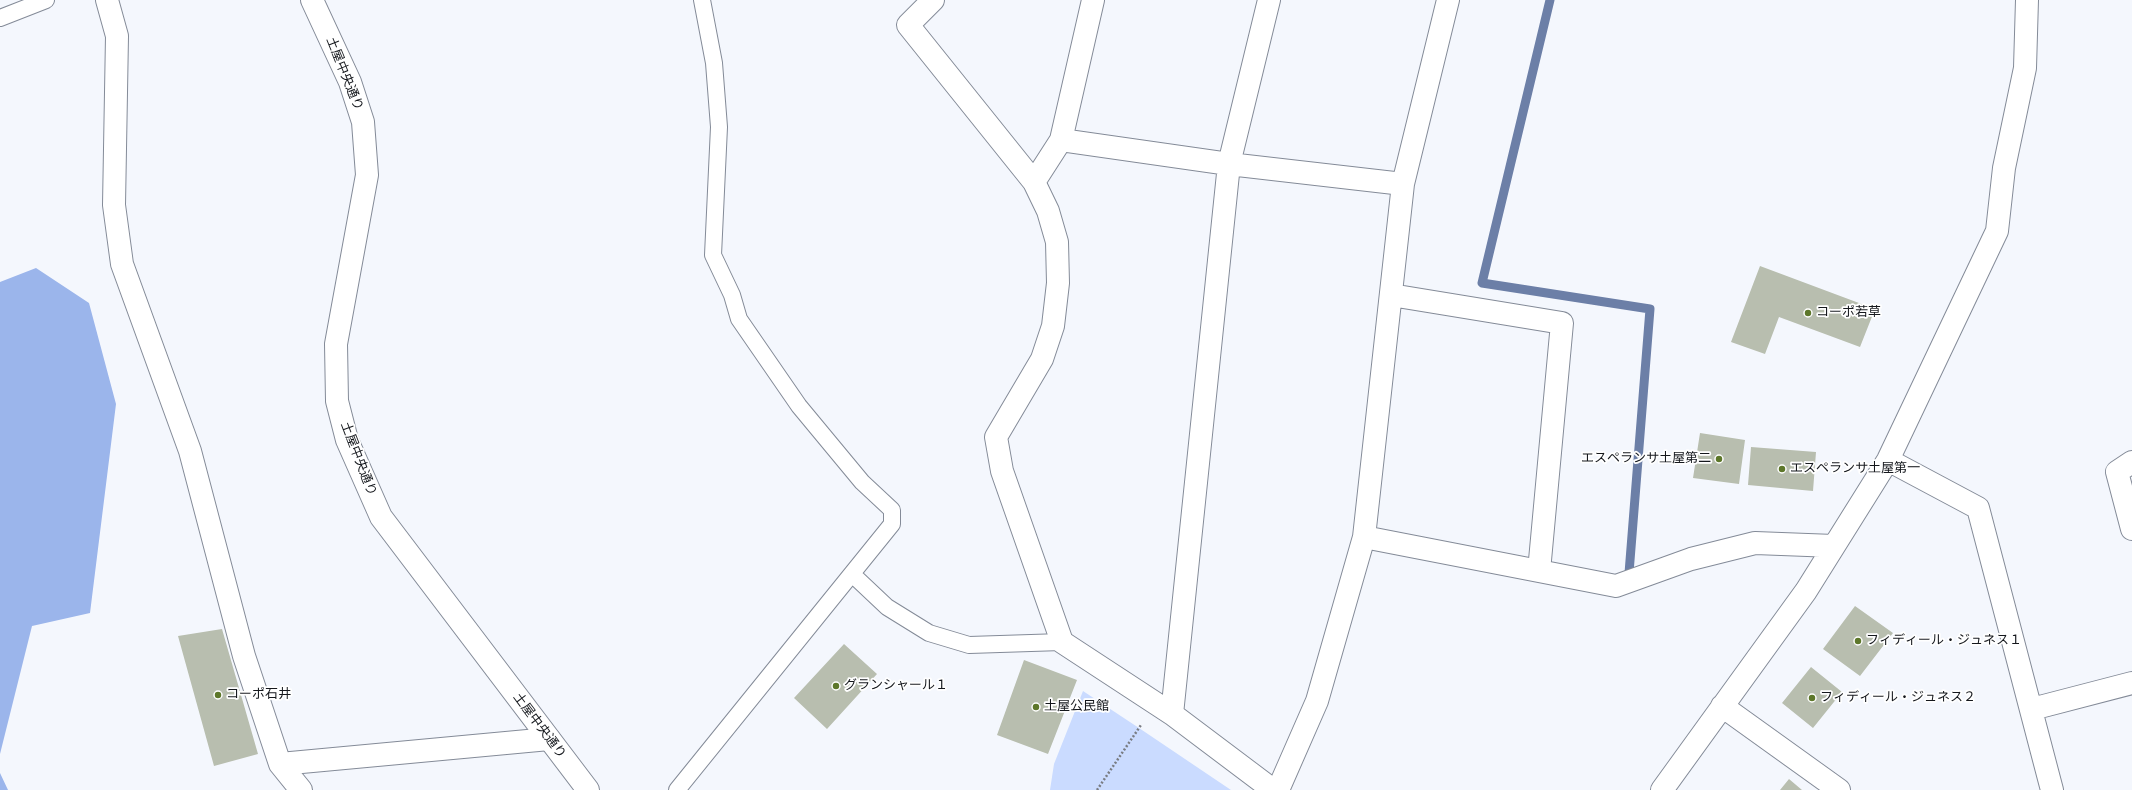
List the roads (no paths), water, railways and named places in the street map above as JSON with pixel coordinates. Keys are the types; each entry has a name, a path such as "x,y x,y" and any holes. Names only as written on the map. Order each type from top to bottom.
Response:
{"street":[{"path":"107,0 117,36 114,205 122,264 190,451 244,656 280,764 301,790"},
{"name":"土屋中央通り","path":"312,0 350,82 363,122 367,175 336,344 337,400 347,440 381,517 588,790"},
{"path":"933,0 908,25 1034,182 1048,211 1057,242 1058,283 1052,326 1042,359 996,437 1002,471 1062,642 1164,709 1273,790"},
{"path":"1034,182 1061,140 1093,0"},
{"path":"1164,709 1229,164 1269,0"},
{"path":"1278,790 1317,701 1364,537 1403,184 1448,0"},
{"path":"1662,790 1806,591 1888,460 1997,231 2004,168 2025,68 2027,0"},
{"path":"1061,140 1229,164 1403,184"},
{"path":"1391,295 1562,323 1539,571"},
{"path":"1888,460 1978,508 2032,709 2052,790"},
{"path":"2132,462 2117,472 2132,528"},
{"path":"1364,537 1616,586 1691,559 1755,543 1834,546"},
{"path":"2032,709 2132,683"},
{"path":"1722,706 1839,790"},
{"path":"280,764 549,739"}],"lane":[{"path":"0,18 46,0"},
{"path":"677,790 892,524 892,510 862,482 799,406 739,319 732,295 713,255 719,127 714,62 702,0"},
{"path":"852,574 887,607 929,633 969,646 1062,642"}],"waterway":[{"path":"1550,0 1482,283 1650,309 1629,573"}],"place":[{"name":"コーポ若草","path":"1808,313"},
{"name":"エスペランサ土屋第二","path":"1719,459"},
{"name":"エスペランサ土屋第一","path":"1782,469"},
{"name":"フィディール・ジュネス１","path":"1858,641"},
{"name":"グランシャール１","path":"836,686"},
{"name":"コーポ石井","path":"218,695"},
{"name":"フィディール・ジュネス２","path":"1812,698"},
{"name":"土屋公民館","path":"1036,707"}]}
